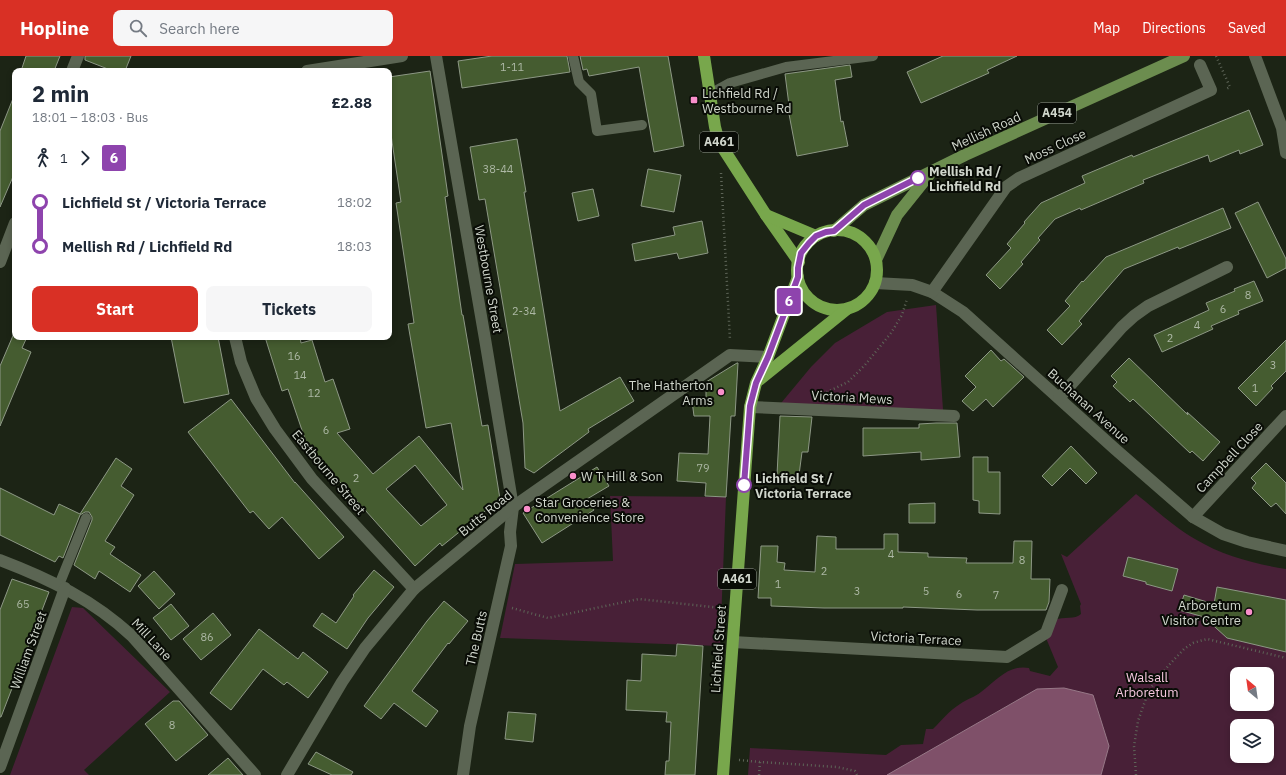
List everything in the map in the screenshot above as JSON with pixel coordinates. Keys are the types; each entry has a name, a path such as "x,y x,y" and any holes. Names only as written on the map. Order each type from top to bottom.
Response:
{"highway":[{"name":"A461","path":"704,56 715,127 719,142 766,215 799,262"},
{"path":"766,215 816,236"},
{"path":"756,383 848,308 863,300 875,283 877,272 876,260 872,250 863,240 848,232 826,232 816,236 805,248 799,262 798,277 806,295 815,303 827,309 835,310 848,308"},
{"name":"Lichfield Street","path":"723,775 750,406 756,383 768,357 798,277"}],"main road":[{"name":"Mellish Road","path":"834,231 864,205 965,155 1184,56"},
{"name":"Mellish Road","path":"876,260 897,215 931,172"}],"street":[{"path":"73,68 78,56"},
{"path":"325,68 402,56"},
{"name":"Westbourne Street","path":"436,56 513,508"},
{"path":"1255,56 1282,128 1286,153"},
{"name":"Moss Close","path":"932,292 1006,187 1019,178 1211,90 1200,65"},
{"path":"0,262 12,230"},
{"path":"1059,398 1122,327 1134,316 1148,306 1227,267"},
{"name":"Buchanan Avenue","path":"875,283 912,285 932,292 963,312 1193,517 1223,534 1247,542 1286,551"},
{"name":"Eastbourne Street","path":"236,340 241,362 256,398 279,434 312,479 414,589"},
{"path":"730,355 768,357"},
{"name":"Butts Road","path":"287,775 346,676 365,648 414,589 513,508 730,355"},
{"name":"Victoria Mews","path":"750,406 954,416"},
{"name":"Campbell Close","path":"1193,517 1286,416"},
{"name":"The Butts","path":"464,775 470,726 511,546 510,532 513,508"},
{"name":"Mill Lane","path":"0,560 62,586 116,621 132,636 254,775"},
{"name":"William Street","path":"0,768 62,586"},
{"name":"Victoria Terrace","path":"733,642 1007,656 1046,633 1062,590"}],"lane":[{"path":"573,56 579,82 591,94 597,131 642,125"},
{"path":"710,94 730,83 786,67 873,56"},
{"path":"62,586 86,518"}],"path":[{"path":"719,142 730,355"},
{"path":"818,395 825,394 848,382 865,365 891,333 902,314 912,285"},
{"path":"498,605 548,618 639,599 735,610"},
{"path":"1136,775 1134,746 1138,721 1149,690 1184,649 1193,643 1206,639 1286,658"},
{"path":"725,757 760,762 837,767 855,771 857,775"},
{"path":"759,775 760,762"}],"green space":[{"path":"936,305 943,410 777,408 811,367 835,343 887,312"},
{"name":"Walsall Arboretum","path":"1136,494 1180,529 1206,545 1228,555 1263,565 1286,569 1286,775 748,775 750,748 886,755 901,745 923,744 926,729 933,729 956,707 979,694 1003,674 1022,667 1029,668 1030,671 1050,676 1058,667 1046,638 1055,620 1076,617 1081,614 1081,604 1061,554 1067,557"},
{"path":"610,496 726,497 720,646 500,638 515,564 613,561"},
{"path":"72,607 83,608 170,692 84,770 89,775 10,775"}],"shaded area":[{"path":"1064,688 1093,695 1109,746 1101,775 887,775 1037,689"}],"building":[{"path":"26,56 60,56 55,68 22,68"},
{"path":"85,56 131,56 126,68 105,68 85,60"},
{"path":"492,56 567,56 570,72 462,88 458,61"},
{"path":"580,56 668,56 684,146 654,152 639,67 589,76 587,69 583,70"},
{"path":"943,56 1017,56 987,70 989,73 921,103 907,72"},
{"path":"850,65 852,77 835,80 841,122 843,121 848,146 797,156 789,114 785,74"},
{"path":"430,71 448,196 445,197 462,315 482,426 488,425 500,499 442,546 440,543 415,566 307,445 288,389 282,391 266,340 300,340 301,343 312,340 325,382 333,379 350,429 337,433 373,474 419,436 463,490 451,423 426,428 408,324 414,323 396,203 401,202 392,141 392,77","holes":["415,465 447,505 421,526 386,489"]},
{"path":"12,101 12,179 0,207 0,131"},
{"path":"1249,110 1263,145 1240,154 1239,150 1210,162 1208,155 1143,180 1144,183 1081,210 1080,208 1055,219 1038,238 1040,240 1021,262 1023,264 1000,289 986,275 1011,248 1007,244 1041,203 1085,183 1082,176"},
{"path":"517,139 526,192 524,192 560,411 620,377 634,401 588,429 589,432 534,473 525,468 523,423 485,199 479,200 470,147"},
{"path":"648,169 681,175 674,212 641,206"},
{"path":"593,189 599,216 578,221 572,193"},
{"path":"1258,202 1286,259 1286,268 1267,278 1235,213"},
{"path":"1223,208 1231,228 1179,249 1178,247 1124,269 1079,321 1082,324 1062,345 1047,330 1070,306 1065,301 1106,257"},
{"path":"702,221 708,253 679,259 677,253 635,261 632,244 675,235 673,227"},
{"path":"1254,281 1263,301 1238,311 1239,314 1211,326 1213,329 1162,352 1154,335 1209,310 1206,303"},
{"path":"12,338 12,340 26,340 22,348 31,352 0,426 0,366"},
{"path":"172,340 219,340 229,394 184,403"},
{"path":"1286,340 1286,371 1271,386 1273,388 1256,406 1238,388"},
{"path":"991,350 1001,361 1004,359 1024,377 993,407 986,399 973,411 962,401 976,387 965,376"},
{"path":"1129,358 1188,415 1187,412 1220,442 1203,461 1192,451 1190,453 1133,399 1130,402 1113,386 1117,382 1111,376"},
{"path":"737,363 735,416 731,416 726,497 705,496 706,483 677,481 679,453 708,454 710,416 694,416 692,401 706,401 706,382"},
{"path":"231,399 295,483 344,537 319,559 282,517 269,529 253,511 250,513 188,432"},
{"path":"780,416 812,417 808,452 802,452 799,475 777,475"},
{"path":"957,423 960,457 921,460 921,452 863,456 863,428 919,428 919,424"},
{"path":"1071,446 1097,473 1086,484 1070,468 1052,486 1042,476"},
{"path":"973,457 988,457 988,472 1000,472 1000,514 979,513 979,501 973,500"},
{"path":"116,458 132,469 121,486 134,495 105,541 115,547 110,554 141,575 130,592 99,571 95,579 74,565 92,520 89,512 85,512 80,515 63,558 59,556 55,562 0,535 0,488 54,515 59,504 80,514"},
{"path":"1266,463 1286,483 1286,514 1276,503 1271,507 1252,488 1256,483 1251,478"},
{"path":"597,467 609,486 587,499 594,510 542,543 523,513"},
{"path":"935,503 935,523 909,523 909,504"},
{"path":"884,534 898,534 898,552 928,553 928,557 967,558 966,563 1013,563 1014,541 1032,541 1031,579 1050,579 1049,602 1046,610 977,610 903,607 824,608 771,606 771,598 758,598 761,546 778,546 777,562 785,563 784,570 815,572 817,536 836,537 836,549 884,549"},
{"path":"1128,557 1178,569 1172,591 1123,576"},
{"path":"374,570 394,587 368,618 347,649 313,626 322,613 336,623 354,596 353,595"},
{"path":"154,571 175,594 159,609 138,586"},
{"path":"12,579 49,592 0,717 0,610"},
{"name":"Arboretum Visitor Centre","path":"1217,587 1286,600 1286,652 1227,638 1204,617 1179,610 1184,595 1214,604"},
{"path":"444,601 468,621 449,644 448,643 412,691 438,711 426,727 394,703 381,719 364,706 427,621"},
{"path":"171,604 189,626 171,640 153,618"},
{"path":"213,613 231,635 201,660 183,639"},
{"path":"259,629 298,659 303,652 328,672 308,698 287,682 284,685 263,669 231,710 210,693"},
{"path":"677,644 703,646 695,775 665,775 666,761 669,761 671,722 666,722 667,712 626,710 627,680 641,681 642,654 676,656"},
{"path":"173,701 179,701 208,735 176,761 145,724"},
{"path":"508,712 536,714 533,742 505,739"},
{"path":"316,752 353,772 351,775 332,775 308,764"},
{"path":"228,758 243,775 208,775"}],"bus line":[{"name":"6","path":"744,485 750,406 756,383 768,357 798,277 801,253 816,236 834,231 864,205 918,178"}],"place":[{"name":"Lichfield Rd / Westbourne Rd","path":"694,100"},
{"name":"Mellish Rd / Lichfield Rd","path":"918,178"},
{"name":"The Hatherton Arms","path":"721,392"},
{"name":"W T Hill & Son","path":"573,476"},
{"name":"Lichfield St / Victoria Terrace","path":"744,485"},
{"name":"Star Groceries & Convenience Store","path":"527,509"},
{"name":"Arboretum Visitor Centre","path":"1249,612"}]}
